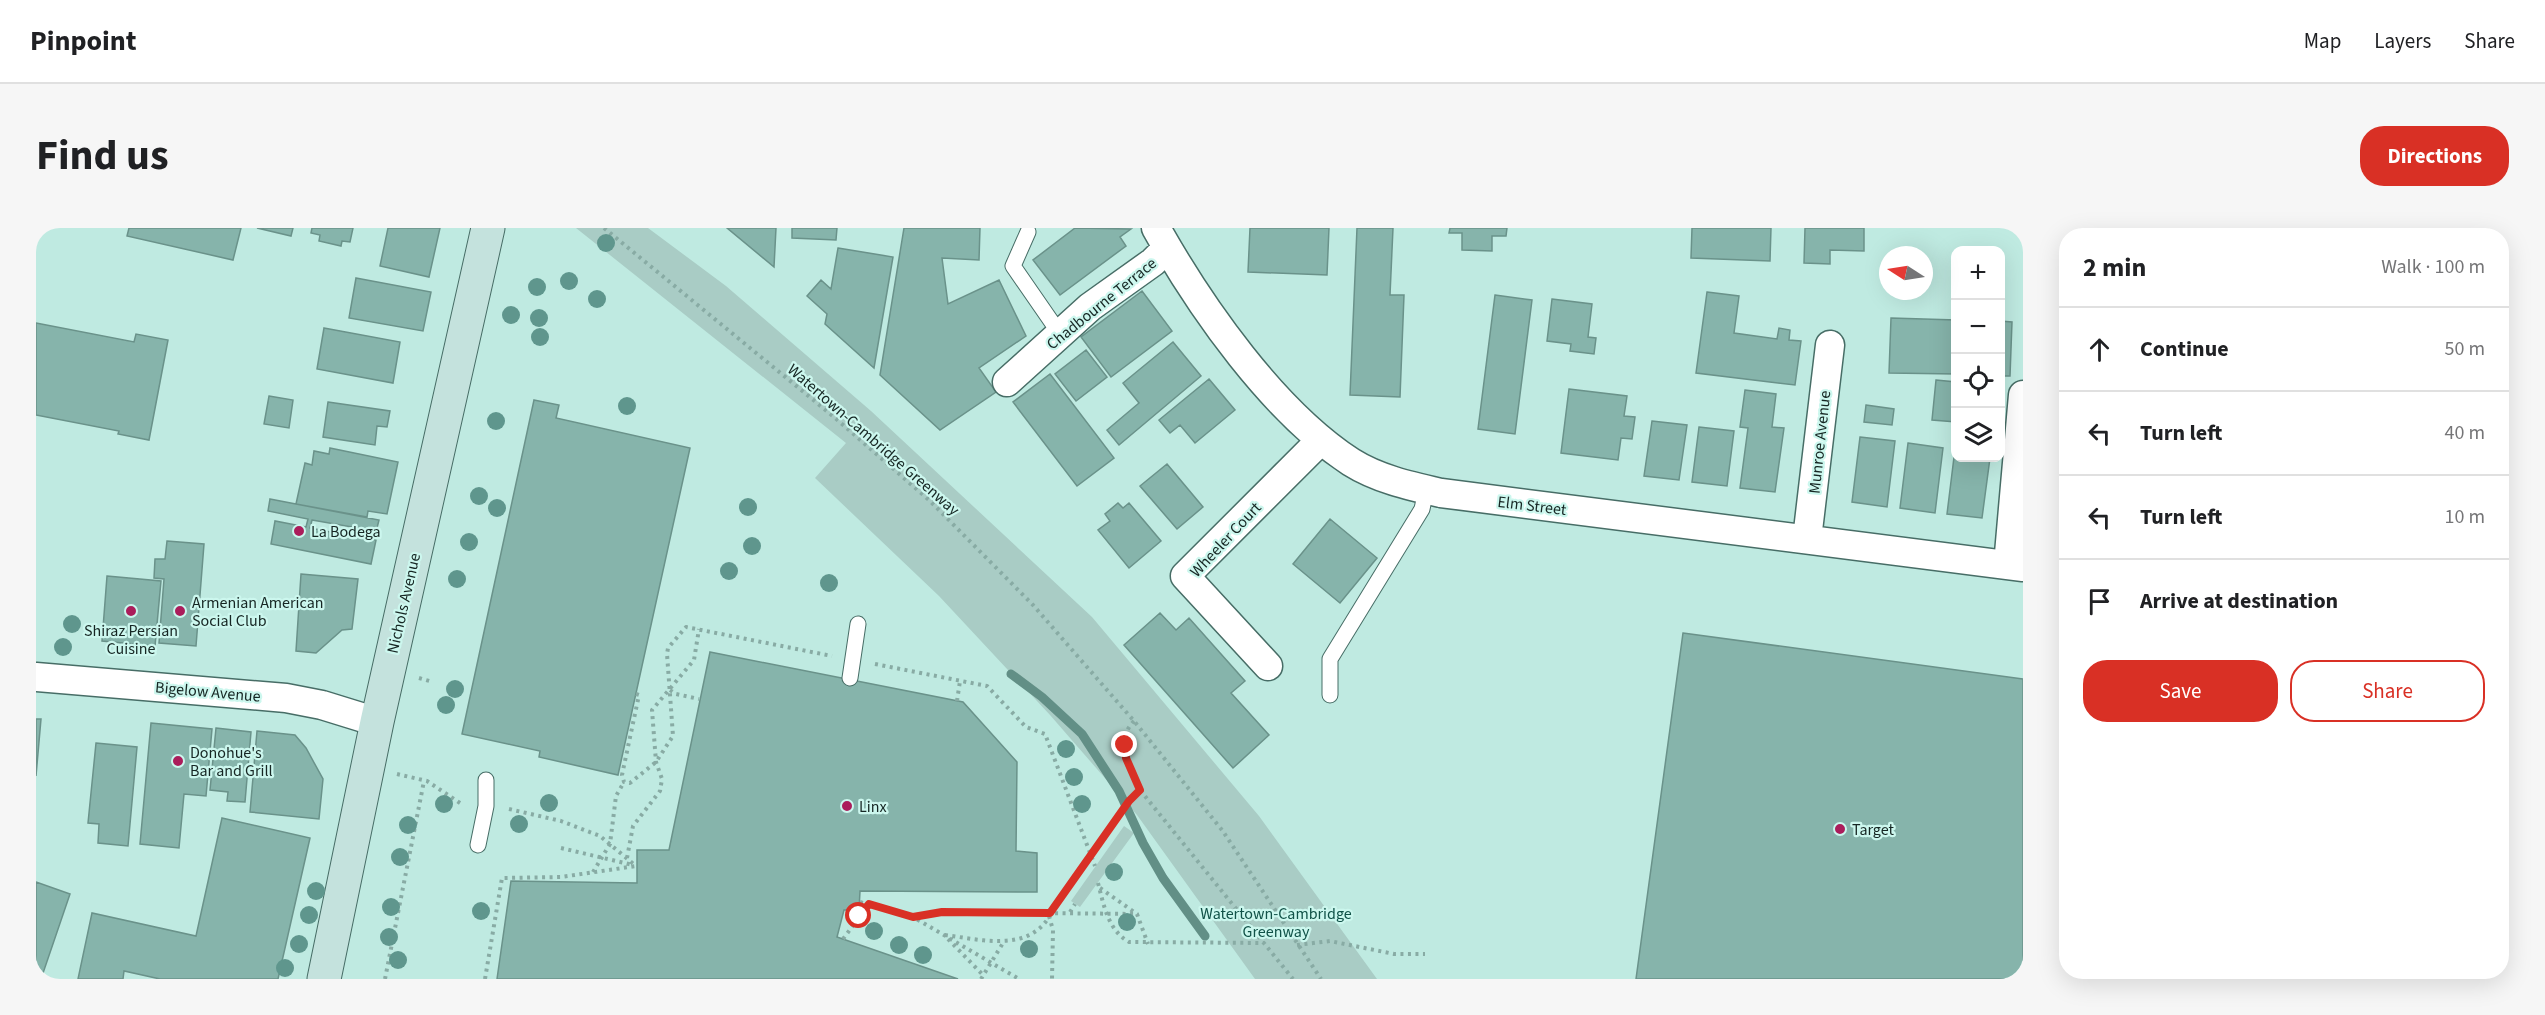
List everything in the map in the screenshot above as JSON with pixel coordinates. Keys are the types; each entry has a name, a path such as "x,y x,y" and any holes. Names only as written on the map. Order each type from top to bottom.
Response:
{"street":[{"name":"Nichols Avenue","path":"324,979 376,722 488,228"},
{"name":"Chadbourne Terrace","path":"1007,382 1090,308 1153,262 1161,238"},
{"name":"Elm Street","path":"1161,238 1198,298 1271,390 1321,440 1352,462 1379,476 1426,490 2015,566"},
{"name":"Munroe Avenue","path":"1807,540 1830,345"},
{"path":"2015,566 2023,395"},
{"name":"Wheeler Court","path":"1268,666 1185,576 1321,440"},
{"name":"Bigelow Avenue","path":"36,677 286,698 322,705 376,722"}],"lane":[{"path":"1030,229 1013,266 1060,334"},
{"path":"1330,695 1330,659 1422,509 1426,490"},
{"path":"850,678 858,624"},
{"path":"478,844 486,806 486,780"}],"path":[{"name":"Watertown-Cambridge Greenway","path":"604,228 826,411 929,500 1034,605 1134,721 1222,830 1320,979"},
{"path":"624,782 630,783 656,762 674,736 668,648 686,627 699,629 987,686 1026,727 1046,734 1095,866"},
{"path":"627,858 633,826 660,791 662,779 656,762 652,710 694,660 699,629"},
{"path":"957,700 960,681"},
{"path":"669,689 676,694 699,699"},
{"path":"593,872 610,844 616,796 624,782 623,759 639,695 636,694"},
{"path":"1134,721 1128,727 1126,734 1126,758 1140,790 1293,979"},
{"path":"388,772 424,781 463,805"},
{"path":"385,979 424,781"},
{"path":"945,935 1003,943 1036,930 1129,801 1140,790"},
{"path":"509,809 580,827 600,836 636,866"},
{"path":"561,848 636,866"},
{"path":"485,979 502,878 561,877 636,866"},
{"path":"1150,944 1137,914 1098,886 1106,913 1115,932 1129,942 1150,944 1265,943"},
{"path":"860,902 913,917 1019,979"},
{"path":"843,939 869,904"},
{"path":"1070,912 1075,904"},
{"path":"913,917 942,912 1049,915 1070,912 1137,914"},
{"path":"1049,915 1053,930 1052,979"},
{"path":"945,935 982,977 1003,943"},
{"path":"1297,945 1330,941 1394,954 1425,954"}],"green space":[{"name":"Watertown-Cambridge Greenway","path":"576,228 648,228 726,286 871,411 1092,617 1259,816 1377,979 1255,979 1137,815 1050,715 939,596 815,478 846,443"},
{"path":"1124,826 1134,833 1080,907 1071,901"}],"building":[{"path":"129,228 241,228 233,260 127,236"},
{"path":"257,228 293,228 291,236"},
{"path":"312,228 353,228 350,242 342,241 341,246 319,241 320,235 311,233"},
{"path":"388,228 440,228 429,277 380,266"},
{"path":"727,228 776,228 774,267"},
{"path":"792,228 837,228 836,240 792,238"},
{"path":"904,228 980,228 979,260 942,258 948,304 999,280 1026,336 979,368 996,392 940,430 880,375"},
{"path":"1075,228 1131,229 1120,237 1126,246 1060,295 1033,260"},
{"path":"1250,228 1329,228 1327,275 1248,272"},
{"path":"1357,228 1393,228 1390,295 1404,295 1400,397 1350,395"},
{"path":"1450,228 1507,228 1506,236 1492,236 1492,251 1462,250 1462,233 1449,233"},
{"path":"1692,228 1771,228 1770,261 1691,258"},
{"path":"1805,228 1864,228 1864,251 1830,250 1830,264 1804,263"},
{"path":"838,248 893,257 874,368 825,324 827,314 807,296 821,280 831,289"},
{"path":"356,278 431,292 423,331 349,318"},
{"path":"1142,291 1172,331 1111,377 1081,337"},
{"path":"1707,292 1739,296 1734,333 1777,339 1779,328 1790,330 1789,340 1801,341 1795,385 1696,373"},
{"path":"1495,295 1532,300 1515,434 1478,429"},
{"path":"1552,299 1592,304 1588,337 1596,338 1594,354 1570,351 1571,344 1547,341"},
{"path":"1891,318 1951,320 1951,374 1889,373"},
{"path":"2005,321 2012,322 2010,376 2005,376"},
{"path":"36,323 134,342 136,334 168,340 149,440 118,434 119,431 36,415"},
{"path":"324,328 400,342 393,383 317,369"},
{"path":"1173,342 1201,376 1119,445 1107,430 1139,403 1123,383"},
{"path":"1086,350 1107,377 1076,401 1055,374"},
{"path":"1050,374 1114,458 1077,486 1013,402"},
{"path":"1209,379 1235,410 1195,443 1180,425 1170,433 1159,420"},
{"path":"1936,380 1951,382 1951,422 1932,420"},
{"path":"1569,389 1627,396 1624,416 1635,417 1632,439 1621,438 1618,460 1561,453"},
{"path":"1745,390 1776,394 1772,427 1784,428 1775,492 1740,488 1748,428 1740,427"},
{"path":"269,396 293,400 289,428 264,424"},
{"path":"534,400 559,405 556,418 690,448 618,775 539,757 540,751 462,734"},
{"path":"328,402 390,411 387,427 377,426 375,445 323,437"},
{"path":"1866,405 1894,409 1892,425 1864,422"},
{"path":"1652,421 1687,425 1679,480 1644,476"},
{"path":"1699,427 1734,431 1727,486 1692,482"},
{"path":"1860,437 1895,441 1887,507 1852,502"},
{"path":"1908,443 1943,448 1935,513 1900,508"},
{"path":"330,448 398,462 387,514 368,511 367,517 296,504 305,463 312,465 314,451 329,454"},
{"path":"1953,462 1989,462 1982,518 1947,514"},
{"path":"1167,464 1203,507 1177,529 1140,486"},
{"name":"La Bodega","path":"270,499 379,520 376,532 365,530 363,538 376,540 371,564 271,544 275,521 306,527 308,519 268,511","holes":["312,520 358,528 356,537 310,528"]},
{"path":"1118,503 1123,508 1129,503 1161,541 1129,568 1098,530 1110,521 1105,514"},
{"path":"1330,519 1377,558 1340,603 1293,564"},
{"name":"Armenian American Social Club","path":"167,541 204,544 196,646 159,643 164,579 154,578 155,559 165,559"},
{"path":"301,574 358,579 352,629 342,630 316,653 296,651"},
{"name":"Shiraz Persian Cuisine","path":"107,576 161,581 155,646 102,641"},
{"path":"1160,613 1176,630 1189,618 1245,681 1231,693 1269,735 1233,768 1124,645"},
{"name":"Target","path":"1683,633 2023,679 2023,979 1636,979"},
{"name":"Linx","path":"710,652 963,702 1017,762 1016,851 1037,853 1037,892 860,891 859,910 844,910 837,937 958,979 497,979 511,881 637,883 637,850 669,850"},
{"path":"36,719 41,719 36,776"},
{"name":"Donohue's Bar and Grill","path":"151,723 212,729 206,796 184,794 179,848 140,844"},
{"path":"216,728 251,732 245,802 227,801 228,792 210,790"},
{"path":"257,731 295,735 306,748 323,779 319,819 250,812"},
{"path":"96,743 137,747 128,846 98,843 99,824 88,823"},
{"path":"222,818 310,838 278,979 160,979 124,971 123,979 78,979 92,913 196,936"},
{"path":"36,882 70,894 41,979 36,979"}],"waterway":[{"path":"1011,674 1042,697 1082,734 1119,791 1143,843 1163,878 1205,936"}],"place":[{"name":"La Bodega","path":"299,531"},
{"name":"Shiraz Persian Cuisine","path":"131,611"},
{"name":"Armenian American Social Club","path":"180,611"},
{"name":"Donohue's Bar and Grill","path":"178,761"},
{"name":"Linx","path":"847,806"},
{"name":"Target","path":"1840,829"}],"route":[{"path":"859,916 869,904 913,917 942,912 1050,913 1129,801 1140,790 1126,758 1125,745"}]}
